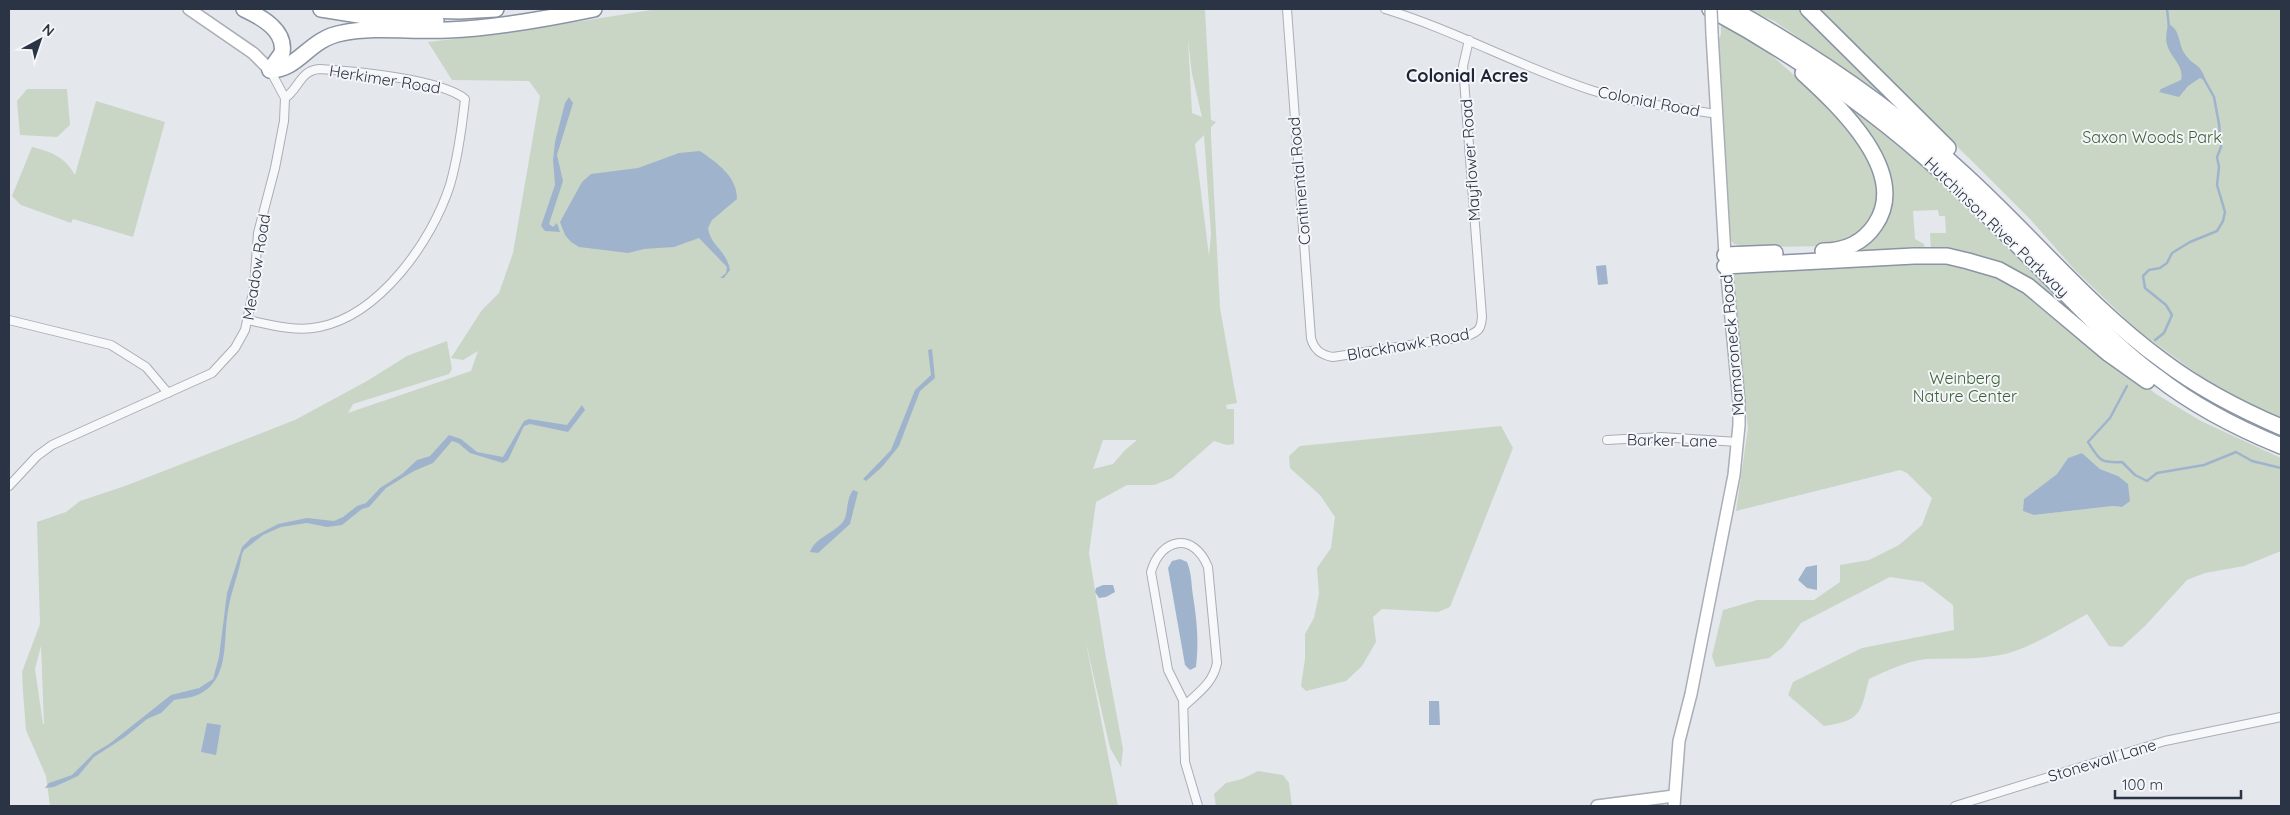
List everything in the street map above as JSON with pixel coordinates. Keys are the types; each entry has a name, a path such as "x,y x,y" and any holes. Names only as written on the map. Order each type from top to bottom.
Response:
{"highway":[{"path":"244,9 266,21 280,38 282,53 270,70"},
{"path":"320,9 396,19 458,22 521,18 581,9"},
{"path":"393,9 459,11 496,9"},
{"path":"270,70 280,70 289,66 316,43 340,33 475,28 527,22 594,9"},
{"name":"Hutchinson River Parkway","path":"1711,9 1764,40 1846,94 1921,154 2142,366 2180,394 2232,424 2281,446"},
{"name":"Hutchinson River Parkway","path":"1732,9 1790,43 1867,94 1940,153 2009,216 2105,312 2151,353 2214,395 2281,427"},
{"path":"1808,9 1980,180 2009,216"},
{"path":"1725,260 1842,249 1855,244 1870,232 1881,216 1885,202 1886,189 1883,174 1865,142 1822,91 1764,40"},
{"path":"1725,260 1936,256 1958,258 1989,267 2028,286 2109,354 2158,389 2194,409 2232,424"}],"street":[{"path":"189,9 253,53 270,70 285,98"},
{"name":"Continental Road","path":"1286,9 1311,338 1318,351"},
{"name":"Colonial Road","path":"1385,9 1469,40 1563,80 1594,91 1639,102 1718,114"},
{"name":"Mamaroneck Road","path":"1674,801 1679,741 1726,519 1738,442 1739,402 1725,260 1711,9"},
{"name":"Mayflower Road","path":"1469,40 1463,66 1480,281"},
{"name":"Herkimer Road","path":"248,320 302,329 319,328 344,320 379,294 405,268 440,209 449,187 454,169 465,99 449,90 416,82 320,68 308,71 285,98"},
{"name":"Meadow Road","path":"9,486 37,456 52,445 212,373 235,348 248,320 254,287 258,233 282,136 285,98"},
{"name":"Blackhawk Road","path":"1318,351 1333,357 1475,333 1481,327 1482,317 1480,281"},
{"path":"9,320 111,345 146,366 168,393"},
{"name":"Barker Lane","path":"1607,440 1661,437 1738,442"},
{"path":"1184,706 1210,682 1217,663 1208,567 1203,555 1194,547 1182,543 1170,545 1161,551 1154,560 1150,572 1168,670 1184,706 1185,762 1198,806"},
{"name":"Stonewall Lane","path":"1955,806 2165,741 2281,717"},
{"path":"1597,806 1674,801"}],"green space":[{"path":"657,9 1205,9 1211,120 1216,122 1211,127 1211,137 1220,308 1237,403 1226,405 1227,409 1234,409 1234,444 1227,445 1214,441 1172,478 1154,485 1127,485 1096,502 1089,553 1123,749 1121,767 1110,748 1085,638 1118,806 50,806 46,776 26,730 22,672 40,624 37,522 66,512 80,501 125,486 295,420 367,381 407,356 447,341 452,369 449,374 353,404 348,413 471,371 478,351 463,360 451,358 482,310 499,293 513,253 540,96 529,81 452,80 428,42 514,32","holes":["1188,39 1192,74 1202,117 1192,113","1204,135 1211,234 1209,256 1195,144","1103,440 1136,440 1113,464 1093,469","41,646 44,724 43,724 35,669"]},
{"path":"1746,9 1803,9 1883,91 1882,94 1774,21"},
{"name":"Saxon Woods Park","path":"1816,9 2281,9 2281,418 2221,391 2137,330 2074,269 2030,219 1976,165"},
{"path":"1721,23 1761,46 1820,98 1858,141 1881,180 1881,206 1869,226 1854,238 1830,246 1747,247 1734,244 1728,237 1718,42 1721,34"},
{"path":"27,89 67,89 70,125 57,137 20,135 17,101"},
{"path":"96,101 165,122 133,237 73,219 71,223 21,205 12,196 32,147 57,156 67,164 75,175"},
{"path":"1855,111 1931,173 2086,325 2049,296 1931,251 1930,233 1946,233 1945,216 1939,216 1938,210 1913,211 1915,239 1924,244 1925,252 1850,252 1890,206 1851,114"},
{"name":"Weinberg Nature Center","path":"1922,260 1983,269 2035,297 2156,394 2201,421 2281,458 2281,551 2244,566 2205,573 2187,580 2145,626 2122,647 2109,646 2087,614 2044,638 2000,655 1981,658 1927,659 1890,670 1869,679 1861,708 1857,714 1845,721 1824,726 1788,695 1793,682 1862,648 1954,630 1953,605 1923,582 1890,577 1801,623 1783,647 1769,658 1716,667 1712,656 1723,610 1757,600 1814,600 1840,582 1840,565 1869,560 1899,545 1922,525 1932,498 1907,473 1900,470 1736,511 1748,428 1731,279 1737,272","holes":["2082,453 2100,469 2118,476 2122,507 2113,506 2034,515 2024,499 2057,474 2068,458"]},
{"path":"2213,403 2281,434 2281,438 2218,409"},
{"path":"1501,426 1513,448 1450,607 1438,612 1382,609 1373,617 1376,642 1362,666 1346,681 1306,691 1301,686 1305,659 1305,634 1314,618 1319,594 1317,568 1331,548 1335,517 1320,495 1290,468 1289,456 1300,446"},
{"path":"1258,771 1283,775 1289,783 1292,806 1216,806 1214,794 1226,783 1242,779"}],"water":[{"path":"2168,24 2177,33 2183,50 2188,58 2199,67 2206,81 2200,78 2188,86 2179,97 2159,92 2161,89 2181,80 2182,75 2166,42"},
{"path":"569,97 573,103 557,155 563,181 549,224 553,227 557,223 560,232 545,231 541,226 555,185 553,160 555,142 565,103"},
{"path":"700,151 725,171 734,183 736,191 737,199 712,220 708,228 709,234 728,263 730,270 724,278 720,278 726,273 727,267 699,238 674,247 644,249 628,253 579,247 565,235 560,222 582,182 591,174 638,168 679,153"},
{"path":"1606,265 1608,284 1598,285 1596,266"},
{"path":"932,349 935,378 920,391 899,446 882,467 866,481 863,479 891,450 915,390 931,375 928,350"},
{"path":"582,405 585,410 568,432 530,424 524,426 508,460 503,463 470,453 458,443 452,441 433,463 414,471 386,488 369,507 362,509 342,525 327,527 307,523 281,527 263,535 244,550 242,554 229,604 224,655 218,676 212,685 196,696 174,700 161,713 147,719 125,737 94,757 78,776 54,787 45,788 49,783 72,775 94,753 109,744 171,695 199,688 213,679 219,657 227,593 242,547 251,538 278,524 307,518 334,521 343,517 357,506 366,503 380,488 402,474 417,460 430,456 449,435 461,439 477,452 503,457 524,421 529,419 567,425"},
{"path":"2082,453 2100,469 2118,476 2128,484 2130,501 2122,507 2113,506 2034,515 2023,511 2024,499 2057,474 2068,458"},
{"path":"853,490 858,492 850,524 818,553 810,552 816,543 842,523 846,516 849,499"},
{"path":"1180,559 1187,562 1190,571 1196,623 1196,667 1190,670 1185,665 1168,568 1172,561"},
{"path":"1817,565 1817,590 1807,588 1798,580 1806,567"},
{"path":"1103,585 1113,585 1115,592 1106,597 1099,598 1095,592 1096,588"},
{"path":"1429,701 1439,701 1440,725 1429,725"},
{"path":"207,723 221,725 216,755 201,752"}],"waterway":[{"path":"2167,9 2169,27"},
{"path":"2155,340 2164,333 2172,315 2166,305 2145,288 2143,276 2149,270 2160,268 2167,263 2172,253 2190,242 2217,231 2223,221 2225,212 2217,185 2219,167 2217,157 2221,147 2219,124 2214,97 2204,79"},
{"path":"2127,386 2110,418 2088,442 2101,459 2109,462 2122,462 2135,475 2147,481 2157,473 2204,465 2236,452 2252,461 2281,468"}],"district":[{"name":"Colonial Acres","path":"1467,75"}]}
